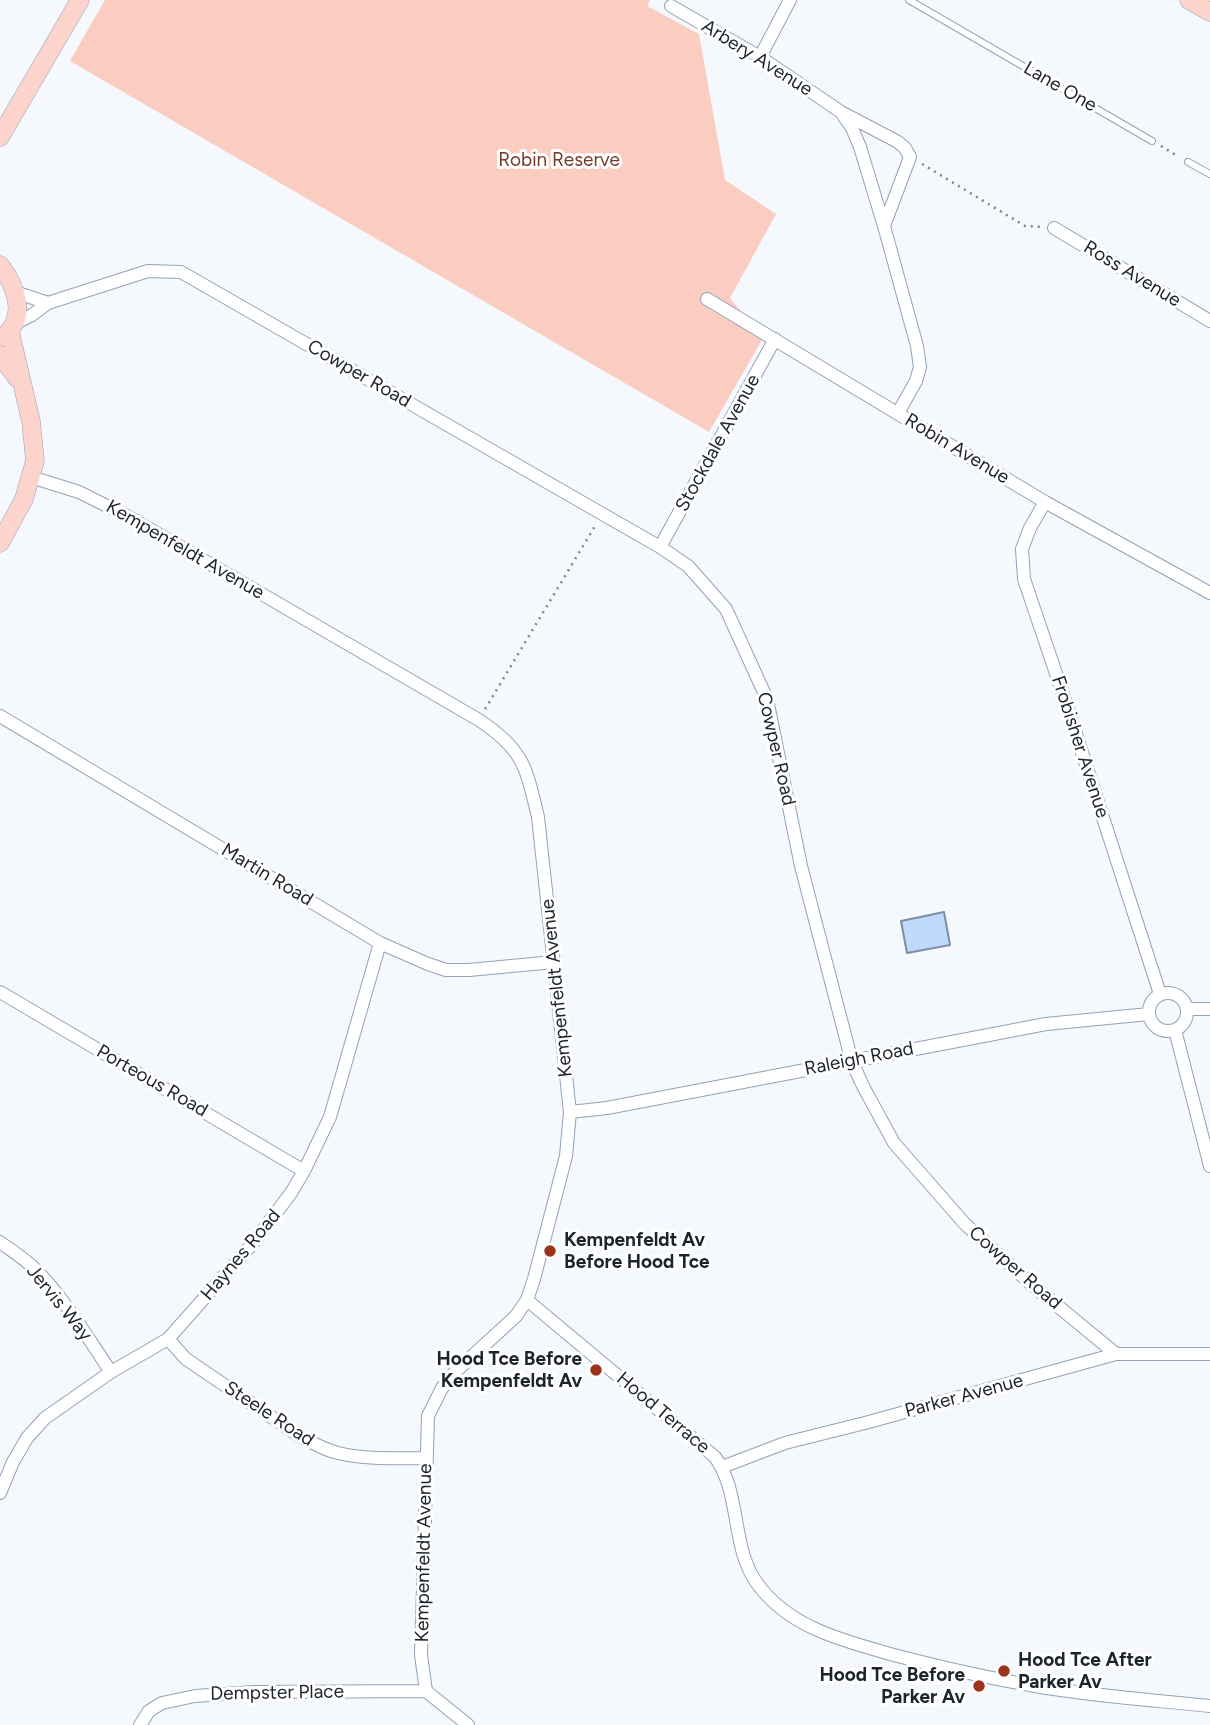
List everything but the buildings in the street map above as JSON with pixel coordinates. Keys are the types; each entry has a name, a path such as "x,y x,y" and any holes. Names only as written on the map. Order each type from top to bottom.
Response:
{"street":[{"path":"0,137 80,0"},
{"path":"760,57 790,0"},
{"path":"1189,0 1210,12"},
{"name":"Arbery Avenue","path":"671,6 760,57 841,112 898,142 910,157"},
{"name":"Arbery Avenue","path":"841,112 860,147 917,346 920,367 916,381 898,413"},
{"path":"884,226 910,157"},
{"name":"Ross Avenue","path":"1054,228 1210,321"},
{"path":"0,265 8,276 17,303 9,331 31,421 35,461 24,499 0,543"},
{"name":"Cowper Road","path":"9,331 48,303 148,271 181,272 660,547 688,566 726,609 767,699 801,866 852,1062 864,1088 894,1143 965,1224 1031,1284 1116,1354"},
{"path":"13,288 21,294 48,303"},
{"name":"Robin Avenue","path":"708,299 1045,502 1210,593"},
{"name":"Stockdale Avenue","path":"660,547 775,339"},
{"path":"0,355 22,384"},
{"name":"Kempenfeldt Avenue","path":"31,477 79,492 129,517 479,720 512,745 527,774 538,817 570,1112 566,1156 527,1300 516,1316 455,1372 442,1388 428,1416 421,1654 426,1691"},
{"name":"Frobisher Avenue","path":"1045,502 1022,549 1024,579 1160,994"},
{"name":"Martin Road","path":"0,716 380,943 446,970 554,962"},
{"name":"Haynes Road","path":"0,1493 27,1438 45,1418 111,1371 168,1339 253,1243 284,1203 304,1171 330,1117 380,943"},
{"name":"Porteous Road","path":"0,992 304,1171"},
{"path":"1160,994 1177,995 1182,998 1187,1009 1185,1022 1175,1030 1163,1031 1153,1024 1149,1014 1151,1002 1160,994"},
{"path":"1187,1009 1210,1009"},
{"name":"Raleigh Road","path":"570,1112 607,1108 1046,1024 1149,1014"},
{"path":"1175,1030 1210,1166"},
{"name":"Jervis Way","path":"0,1242 36,1270 111,1371"},
{"name":"Hood Terrace","path":"527,1300 707,1449 722,1467 740,1545 757,1584 786,1614 804,1625 837,1639 997,1679 1210,1706"},
{"name":"Steele Road","path":"168,1339 186,1359 317,1445 336,1453 358,1457 426,1458"},
{"name":"Parker Avenue","path":"722,1467 785,1443 1116,1354 1210,1354"},
{"path":"426,1691 468,1725"},
{"name":"Dempster Place","path":"140,1725 149,1711 162,1703 195,1696 254,1692 426,1691"}],"lane":[{"name":"Lane One","path":"909,0 1152,141"},
{"path":"1188,162 1210,174"}],"path":[{"path":"1152,141 1188,162"},
{"path":"910,157 1025,226 1054,228"},
{"path":"479,720 602,514"}],"green space":[{"name":"Robin Reserve","path":"105,0 650,0 647,6 699,34 725,180 776,214 730,298 763,338 709,432 70,61"}],"place":[{"name":"Kempenfeldt Av Before Hood Tce","path":"550,1251"},
{"name":"Hood Tce Before Kempenfeldt Av","path":"596,1370"},
{"name":"Hood Tce After Parker Av","path":"1004,1671"},
{"name":"Hood Tce Before Parker Av","path":"979,1686"}]}
